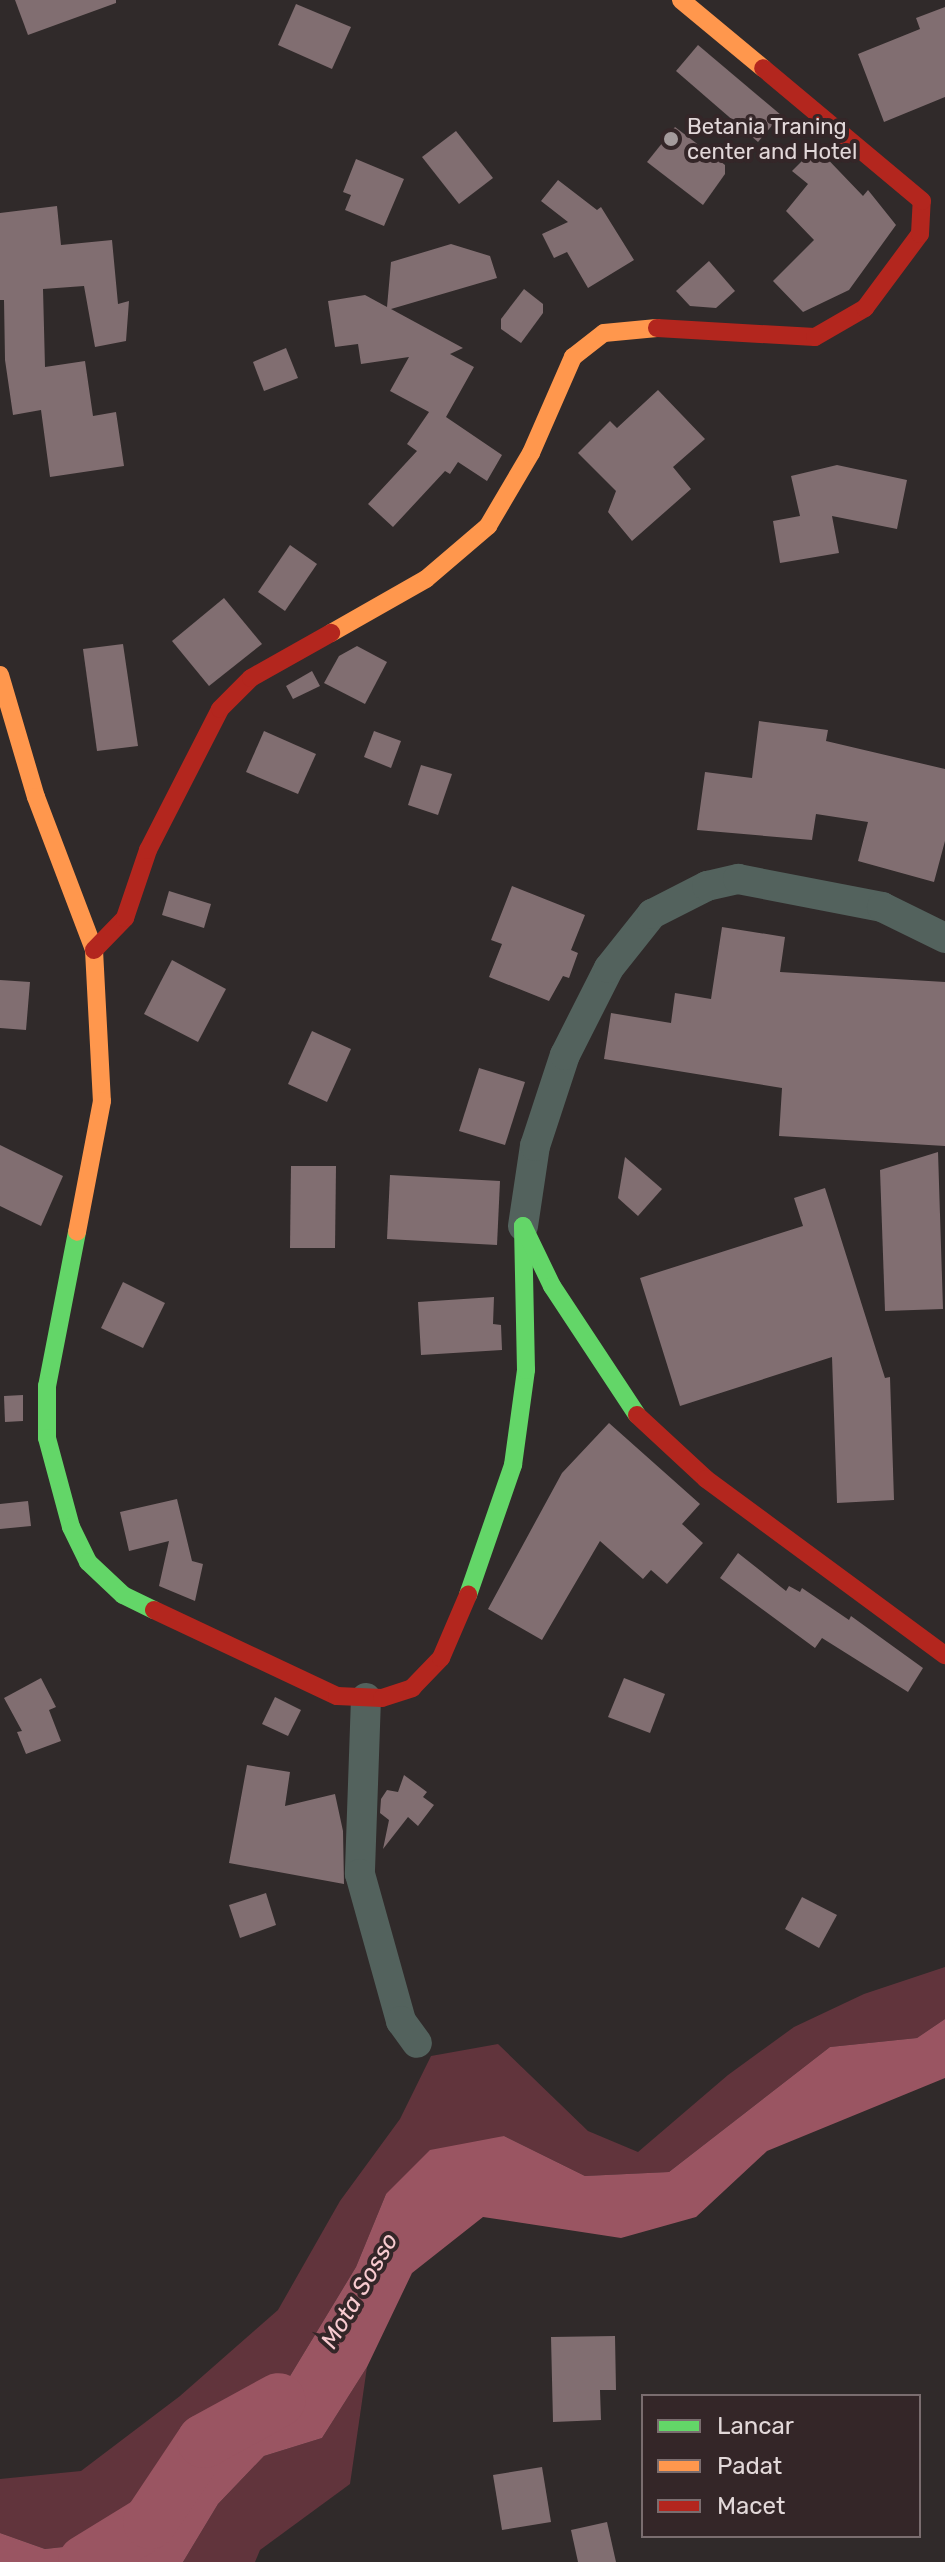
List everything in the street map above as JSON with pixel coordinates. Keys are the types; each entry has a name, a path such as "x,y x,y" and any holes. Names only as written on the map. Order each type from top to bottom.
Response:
{"street":[{"path":"94,950 125,918 148,850 194,752 220,709 251,678 426,579 488,526 531,453 573,357 604,333 648,328 815,337 865,308 920,234 922,201 681,0"},
{"path":"0,675 36,797 94,950 102,1101 47,1386 47,1438 71,1527 88,1562 123,1595 324,1691 366,1698 412,1688 441,1658 492,1536 513,1465 526,1370 523,1226 535,1146 565,1055 609,968 652,914 707,886 738,879 882,907 945,938"},
{"path":"523,1226 552,1286 626,1405 706,1479 945,1655"},
{"path":"366,1698 360,1874 401,2021 417,2043"}],"shaded area":[{"path":"945,1967 945,2019 917,2038 830,2047 669,2172 585,2176 504,2136 386,2194 356,2267 287,2381 227,2413 188,2491 144,2538 45,2549 0,2533 0,2479 81,2471 180,2396 278,2310 340,2201 400,2119 431,2056 498,2044 588,2131 638,2152 728,2075 794,2027 864,1994"},
{"path":"367,2367 350,2484 260,2550 255,2562 183,2562 218,2504 264,2456 322,2438"}],"water":[{"path":"945,2019 945,2078 767,2151 696,2217 621,2238 483,2217 412,2273 367,2367 322,2438 264,2456 218,2504 183,2562 0,2562 0,2533 45,2549 144,2538 188,2491 226,2413 287,2381 356,2267 386,2194 430,2150 504,2136 585,2176 669,2172 830,2047 917,2038"}],"building":[{"path":"15,0 116,0 116,3 28,35"},
{"path":"296,4 351,27 332,69 278,45"},
{"path":"945,7 945,97 884,122 858,54 920,29 916,18"},
{"path":"698,45 781,115 758,142 676,71"},
{"path":"675,127 725,165 725,174 703,205 647,162"},
{"path":"456,131 493,178 459,204 422,157"},
{"path":"816,147 863,196 868,190 896,225 849,290 803,312 773,281 814,240 786,211 808,184 792,171"},
{"path":"356,159 404,179 384,226 345,210 351,195 343,192"},
{"path":"558,180 597,210 601,207 634,260 588,288 567,252 554,258 542,234 568,222 541,201"},
{"path":"57,206 61,245 112,240 118,304 129,301 126,341 95,347 84,286 43,289 45,367 85,361 93,416 116,412 124,466 50,477 41,410 13,415 5,360 4,300 0,300 0,213"},
{"path":"451,244 490,256 497,278 391,309 463,348 450,354 474,367 446,417 502,455 487,481 458,462 450,474 445,471 393,527 368,504 417,451 407,444 429,412 390,391 409,357 361,364 358,344 335,347 328,301 365,295 387,307 391,262"},
{"path":"709,261 735,291 716,308 690,306 676,291"},
{"path":"524,289 543,304 543,313 521,343 501,329 501,319"},
{"path":"286,348 298,378 264,391 253,362"},
{"path":"658,390 705,439 673,467 691,489 632,541 608,512 616,491 578,453 610,421 617,428"},
{"path":"837,465 907,480 897,529 832,516 839,553 780,563 773,521 800,516 791,476"},
{"path":"290,545 317,564 285,611 258,592"},
{"path":"224,598 262,644 209,686 172,641"},
{"path":"123,644 138,746 97,751 83,649"},
{"path":"357,646 387,662 365,704 324,683 339,656"},
{"path":"312,671 320,686 293,699 286,686"},
{"path":"759,721 828,730 826,741 945,769 945,841 934,882 858,861 868,822 816,814 812,840 697,830 705,772 752,778"},
{"path":"264,731 316,754 298,794 246,772"},
{"path":"374,731 401,741 391,768 364,757"},
{"path":"421,765 452,774 438,815 408,805"},
{"path":"512,886 585,915 571,950 578,953 569,978 563,976 549,1001 489,977 502,944 491,940"},
{"path":"169,891 211,904 204,928 162,915"},
{"path":"722,927 785,937 780,972 945,982 945,1146 779,1136 782,1088 604,1059 611,1013 671,1023 675,993 711,999"},
{"path":"172,960 226,989 198,1042 144,1014"},
{"path":"0,980 30,982 26,1030 0,1028"},
{"path":"312,1031 351,1049 327,1102 288,1084"},
{"path":"479,1068 525,1082 505,1145 459,1131"},
{"path":"0,1145 63,1176 41,1226 0,1206"},
{"path":"938,1152 943,1309 885,1311 880,1170"},
{"path":"625,1157 662,1189 638,1216 618,1198"},
{"path":"291,1166 336,1166 335,1248 290,1248"},
{"path":"390,1175 500,1181 497,1245 387,1239"},
{"path":"825,1188 885,1378 890,1377 894,1500 837,1503 832,1357 680,1406 640,1278 803,1226 794,1198"},
{"path":"123,1282 165,1303 143,1348 101,1328"},
{"path":"494,1297 493,1324 501,1325 502,1350 421,1355 418,1302"},
{"path":"23,1395 23,1421 5,1422 4,1396"},
{"path":"609,1423 700,1504 682,1524 703,1543 667,1584 651,1570 643,1579 600,1541 542,1640 488,1609 562,1473"},
{"path":"177,1499 192,1561 203,1564 195,1601 159,1586 169,1541 129,1551 120,1512"},
{"path":"28,1501 31,1526 0,1529 0,1504"},
{"path":"738,1553 786,1591 789,1586 800,1592 802,1588 849,1620 851,1616 923,1668 908,1692 822,1638 815,1648 720,1578"},
{"path":"41,1678 56,1707 49,1710 61,1741 26,1754 17,1732 22,1731 4,1698"},
{"path":"624,1678 665,1694 650,1733 608,1717"},
{"path":"275,1697 301,1710 288,1736 262,1724"},
{"path":"247,1765 290,1772 285,1806 335,1794 343,1831 344,1884 229,1863"},
{"path":"404,1775 427,1792 423,1797 434,1805 418,1826 408,1817 383,1849 389,1820 380,1813 381,1799 387,1790 398,1792"},
{"path":"266,1893 276,1925 240,1938 229,1905"},
{"path":"802,1897 837,1915 819,1948 785,1929"},
{"path":"615,2336 616,2390 600,2390 601,2420 553,2422 551,2337"},
{"path":"542,2467 551,2522 502,2530 493,2475"},
{"path":"607,2522 616,2562 578,2562 571,2530"}],"waterway":[{"name":"Mota Sosso","path":"85,2562 150,2522 204,2441 279,2400"}],"traffic: fast":[{"path":"468,1595 513,1465 526,1370 523,1226 552,1286 637,1415"},
{"path":"77,1232 47,1386 47,1438 71,1527 88,1562 123,1595 154,1610"}],"traffic: slow":[{"path":"681,0 763,68"},
{"path":"331,633 426,579 488,526 531,453 573,357 604,333 657,328"},
{"path":"0,675 36,797 94,950 102,1101 77,1232"}],"traffic: jam":[{"path":"657,328 815,337 865,308 920,234 922,201 763,68"},
{"path":"94,950 125,918 148,850 220,709 251,678 331,633"},
{"path":"637,1415 706,1479 945,1655"},
{"path":"154,1610 337,1696 382,1698 412,1688 441,1658 468,1595"}],"place":[{"name":"Betania Traning center and Hotel","path":"671,139"}]}
